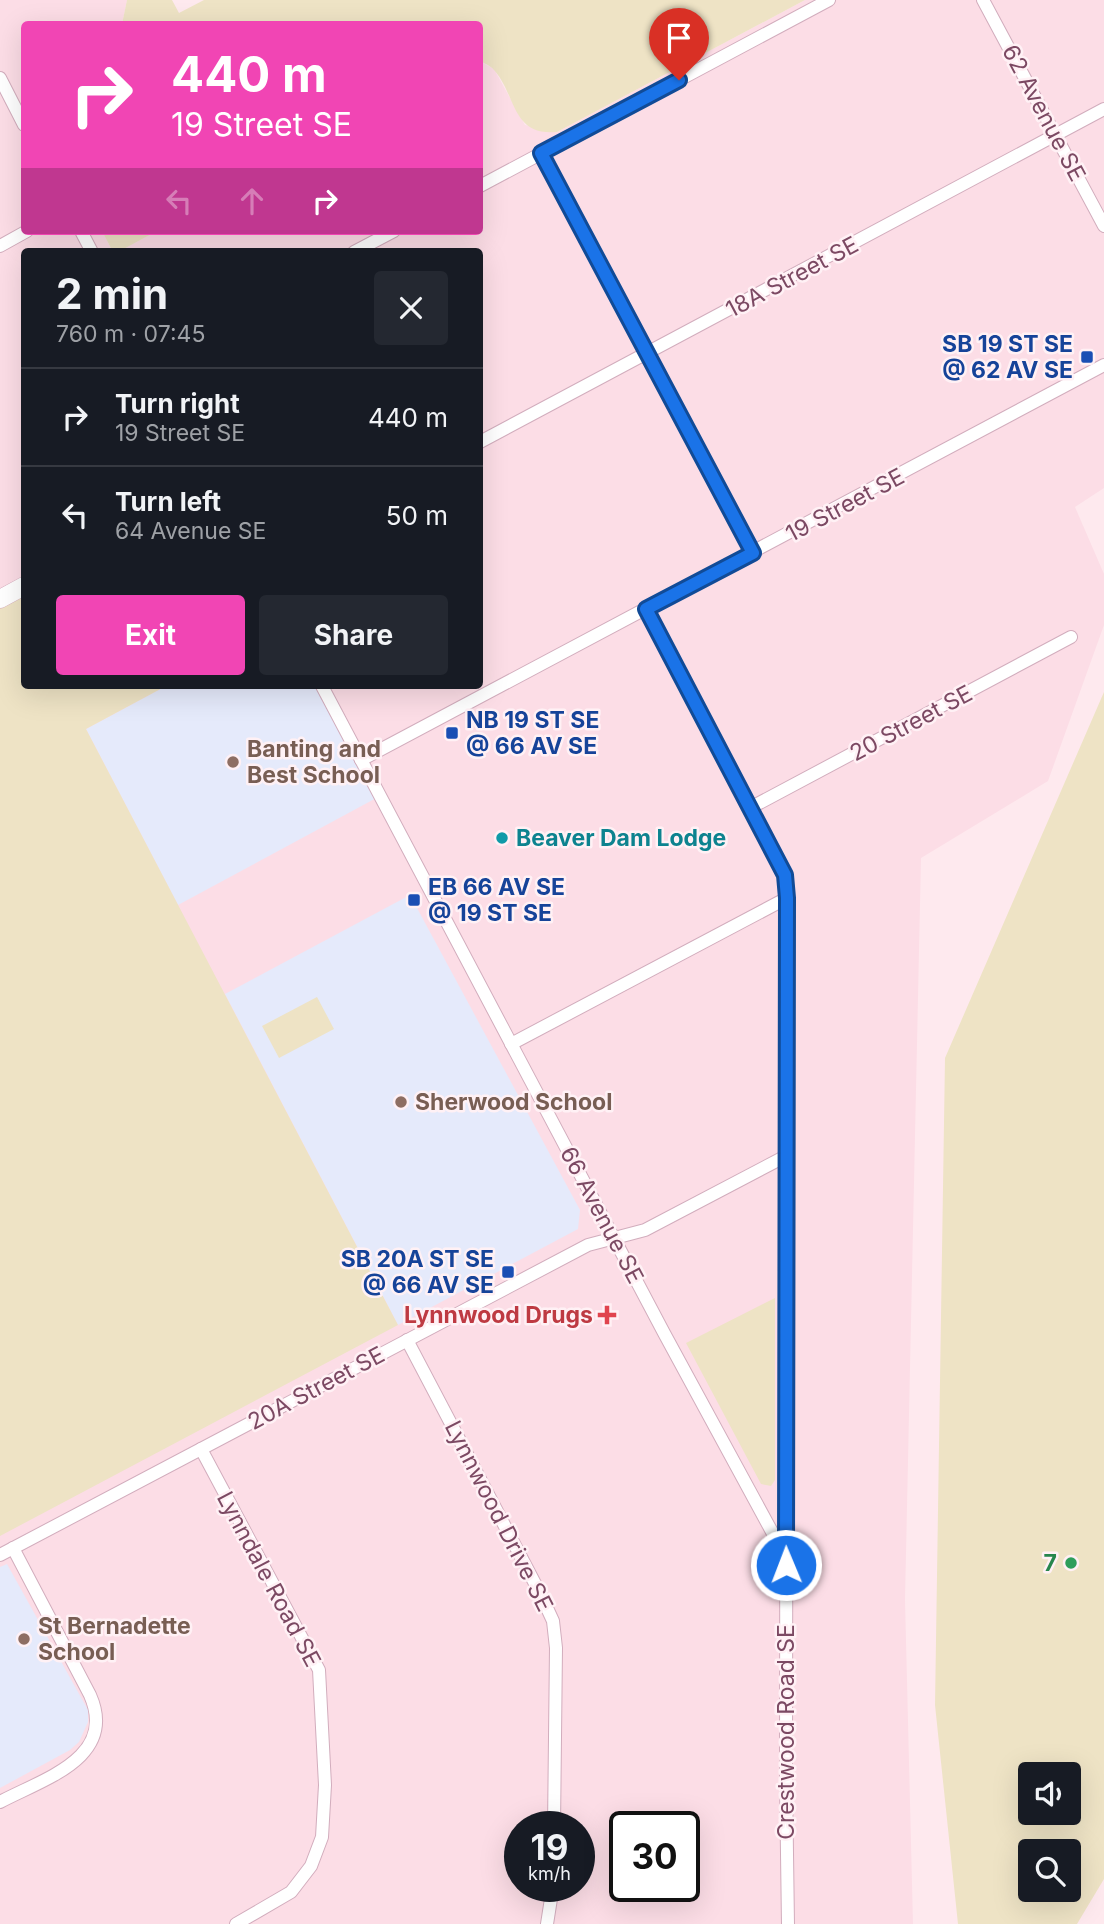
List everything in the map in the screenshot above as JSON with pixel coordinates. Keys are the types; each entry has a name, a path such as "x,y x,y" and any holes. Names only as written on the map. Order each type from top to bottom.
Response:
{"street":[{"path":"483,184 829,0"},
{"name":"62 Avenue SE","path":"983,0 1104,226"},
{"path":"0,78 21,119"},
{"name":"18A Street SE","path":"483,440 1104,109"},
{"path":"541,153 753,553"},
{"path":"0,246 21,234"},
{"path":"362,248 386,235"},
{"name":"19 Street SE","path":"361,760 1104,365"},
{"path":"0,599 21,588"},
{"name":"Crestwood Road SE","path":"646,609 785,875 788,1924"},
{"name":"20 Street SE","path":"750,808 1071,637"},
{"name":"66 Avenue SE","path":"324,689 614,1238 786,1556"},
{"path":"511,1044 787,898"},
{"name":"20A Street SE","path":"0,1555 588,1244 645,1230 786,1156"},
{"name":"Lynnwood Drive SE","path":"407,1340 553,1621 556,1648 554,1811"},
{"name":"Lynndale Road SE","path":"201,1449 319,1671 325,1785 322,1837 311,1866 291,1892 236,1924"},
{"path":"0,1802 80,1757 92,1742 96,1723 90,1695 13,1548"},
{"path":"547,1924 550,1902"}],"shaded area":[{"path":"0,0 127,0 123,21 21,21 21,235 104,235 111,248 21,248 21,689 483,689 483,248 125,248 150,235 483,235 483,63 494,69 525,125 557,132 805,0 1104,0 1104,488 1075,507 1104,574 1104,625 1048,781 921,858 905,1600 913,1924 0,1924"},
{"path":"127,0 172,0 179,13 204,0 805,0 557,132 542,132 523,121 501,80 493,69 483,63 483,21 123,21"},
{"path":"104,235 150,235 125,248 111,248"},
{"path":"21,588 21,689 160,689 86,729 398,1325 0,1536 0,599"},
{"name":"Banting and Best School","path":"160,689 324,689 380,796 178,905 86,729"},
{"path":"1104,692 1104,1879 1077,1924 958,1924 935,1705 945,1058"},
{"name":"Sherwood School","path":"410,895 580,1210 578,1229 398,1325 225,994"},
{"path":"317,997 334,1029 279,1058 262,1026"},
{"path":"775,1298 775,1480 771,1486 761,1484 686,1343"},
{"name":"St Bernadette School","path":"7,1564 88,1710 88,1722 79,1742 70,1750 0,1788 0,1567"}],"place":[{"name":"SB 19 ST SE @ 62 AV SE","path":"1087,357"},
{"name":"NB 19 ST SE @ 66 AV SE","path":"452,733"},
{"name":"Banting and Best School","path":"233,762"},
{"name":"Beaver Dam Lodge","path":"502,838"},
{"name":"EB 66 AV SE @ 19 ST SE","path":"414,900"},
{"name":"Sherwood School","path":"401,1102"},
{"name":"SB 20A ST SE @ 66 AV SE","path":"508,1272"},
{"name":"Lynnwood Drugs","path":"607,1315"},
{"name":"7","path":"1071,1563"},
{"name":"St Bernadette School","path":"24,1639"}],"route":[{"path":"679,80 541,153 753,553 646,609 785,875 786,1565"}]}
